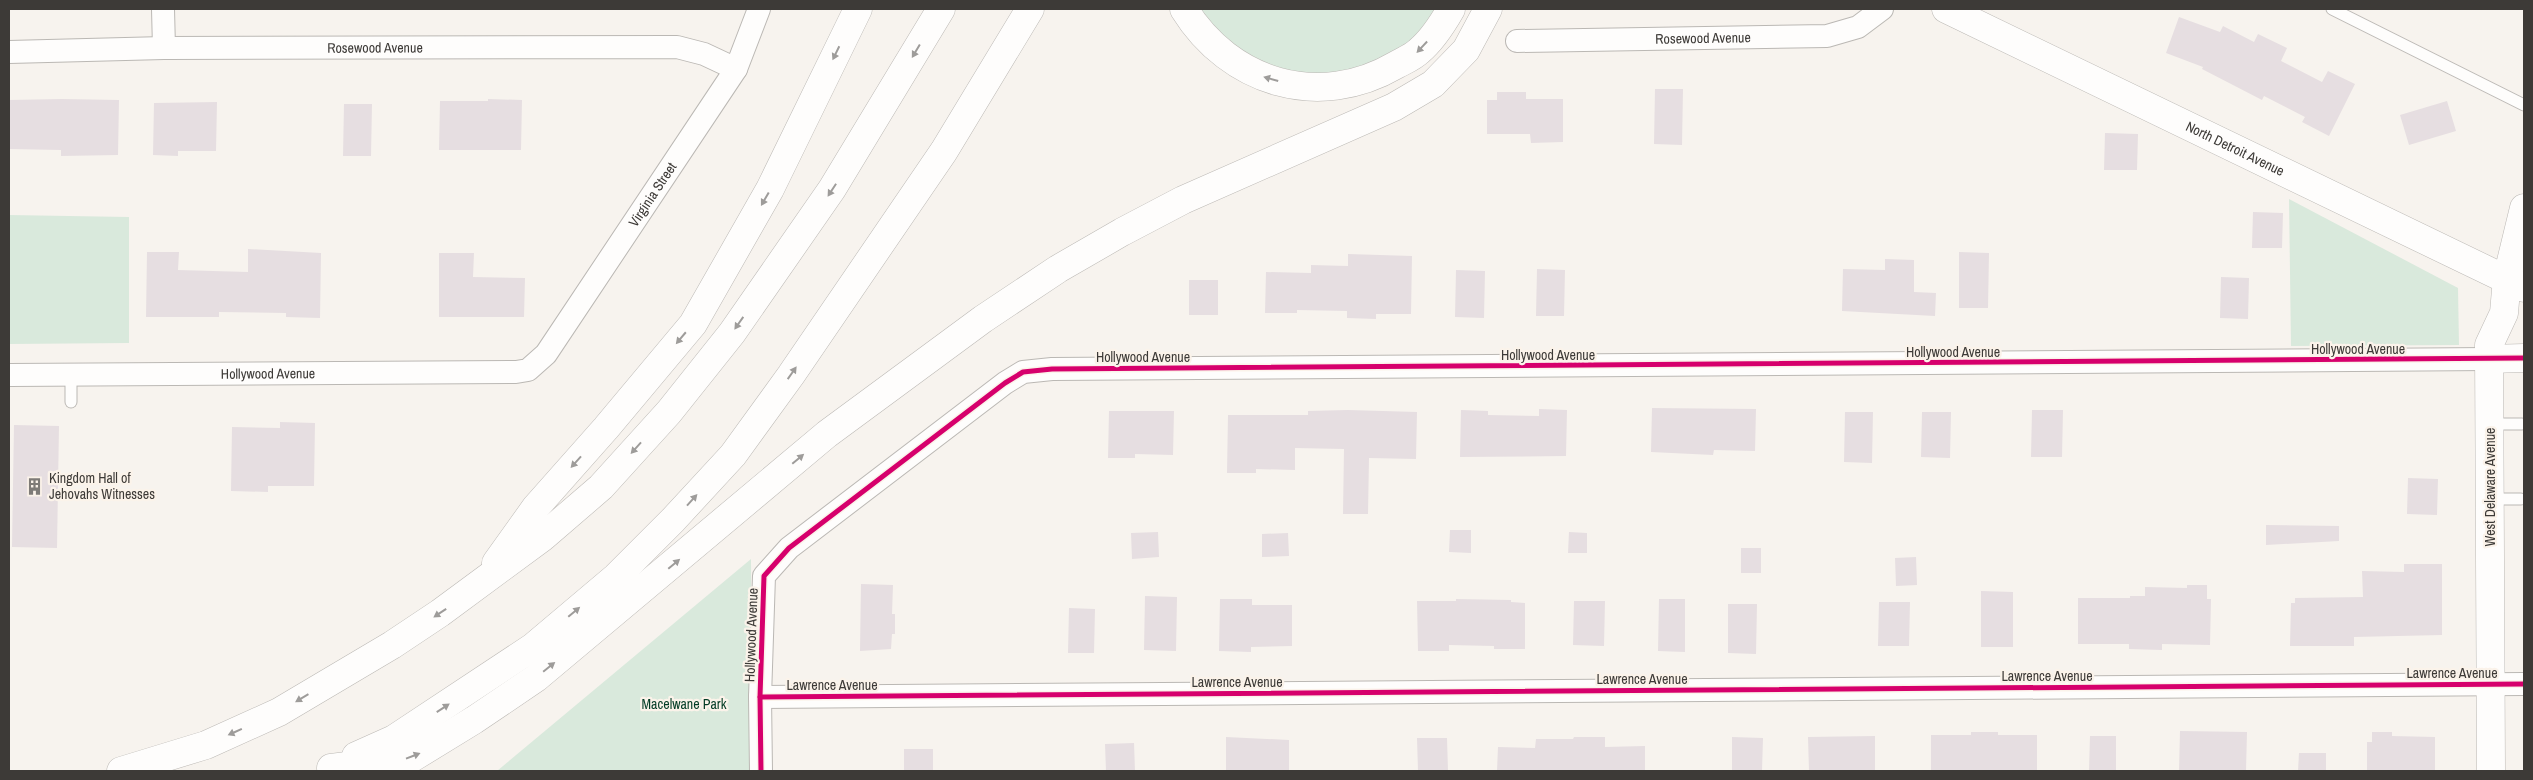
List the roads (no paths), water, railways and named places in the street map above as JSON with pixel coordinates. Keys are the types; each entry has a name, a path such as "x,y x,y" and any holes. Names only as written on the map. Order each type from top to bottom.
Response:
{"main road":[{"path":"480,585 536,507 606,428 693,324 770,189 858,9"},
{"path":"121,771 206,744 279,712 392,645 480,585 544,538 601,488 669,412 732,333 832,189 941,9"},
{"path":"327,769 394,739 533,647 616,577 673,520 733,455 790,375 944,151 1030,9"},
{"path":"1184,9 1208,42 1230,61 1257,75 1300,88 1339,86 1378,76 1419,51 1451,9"},
{"path":"327,769 412,758 474,720 536,678 828,434 983,319 1058,269 1183,200 1394,107 1433,84 1466,50 1488,9"},
{"name":"North Detroit Avenue","path":"1946,9 2515,283"},
{"name":"West Delaware Avenue","path":"2490,771 2489,344 2504,313 2515,283 2524,208"},
{"name":"Hollywood Avenue","path":"2489,359 2524,358"}],"street":[{"path":"164,9 164,48"},
{"name":"Virginia Street","path":"528,370 546,354 736,69 759,9"},
{"name":"Rosewood Avenue","path":"1517,40 1827,36 1858,27 1882,9"},
{"name":"Rosewood Avenue","path":"9,52 164,48 677,47 704,54 736,69"},
{"name":"Hollywood Avenue","path":"760,697 764,576 789,548 1005,383 1023,372 1052,369 2489,359"},
{"name":"Hollywood Avenue","path":"9,375 506,372 528,370"},
{"name":"Lawrence Avenue","path":"760,697 2524,684"},
{"path":"760,697 761,771"}],"lane":[{"path":"2332,9 2524,105"},
{"path":"71,375 71,402"},
{"path":"2490,424 2522,424"},
{"path":"2490,499 2521,500"}],"place":[{"name":"Kingdom Hall of Jehovahs Witnesses","path":"35,486"}],"park label":[{"name":"Macelwane Park","path":"684,704"}]}
